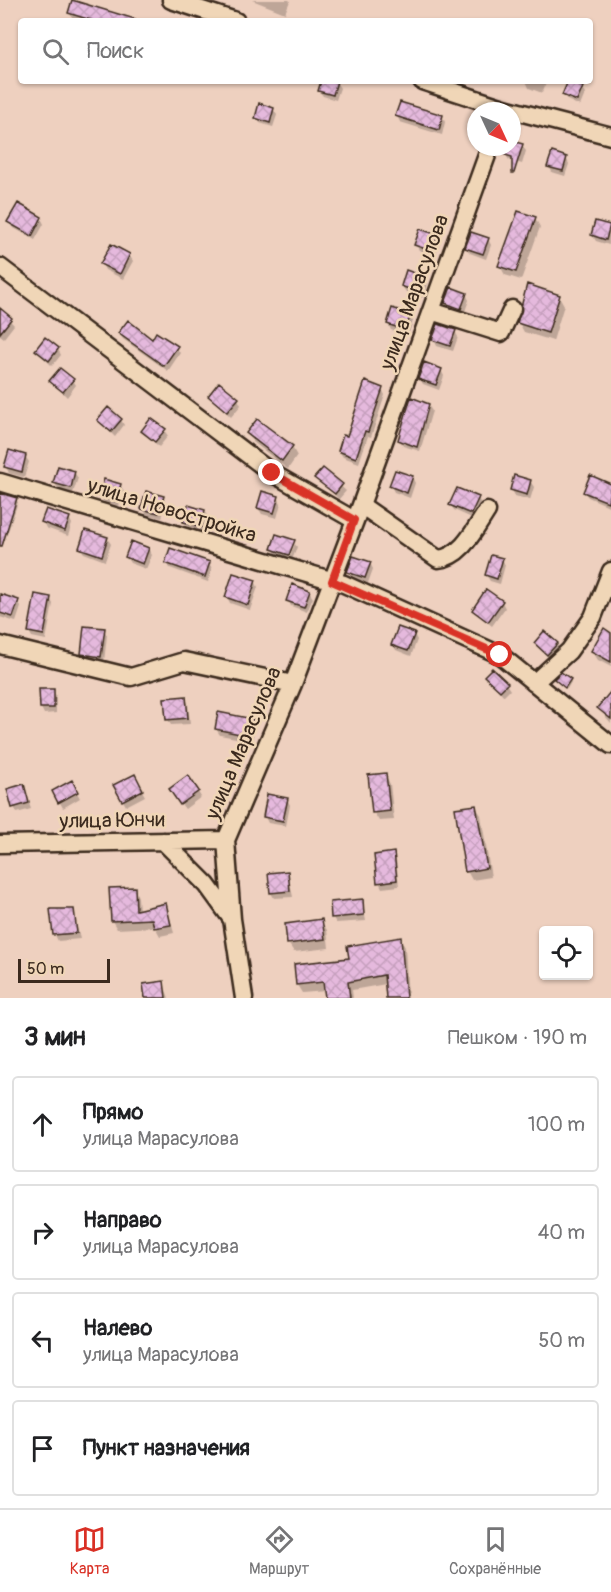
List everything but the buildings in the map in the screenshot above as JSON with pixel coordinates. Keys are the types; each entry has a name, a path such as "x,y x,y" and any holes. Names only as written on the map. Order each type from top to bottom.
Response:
{"street":[{"path":"182,2 227,18"},
{"path":"431,84 484,102"},
{"path":"521,113 611,136"},
{"name":"улица Марасулова","path":"244,998 232,919 226,840 293,684 358,513 487,156"},
{"path":"0,267 272,473 358,513 438,559 449,558 465,543 487,511"},
{"path":"431,311 501,333 512,309"},
{"name":"улица Новостройка","path":"0,482 332,581"},
{"path":"534,683 569,651 593,617 611,571"},
{"path":"332,581 500,655 611,745"},
{"path":"0,645 131,676 184,661 293,684"},
{"name":"улица Юнчи","path":"0,844 226,840"},
{"path":"163,841 207,885 232,919"}],"route":[{"path":"272,473 354,520 332,581 344,584 500,655"}]}
